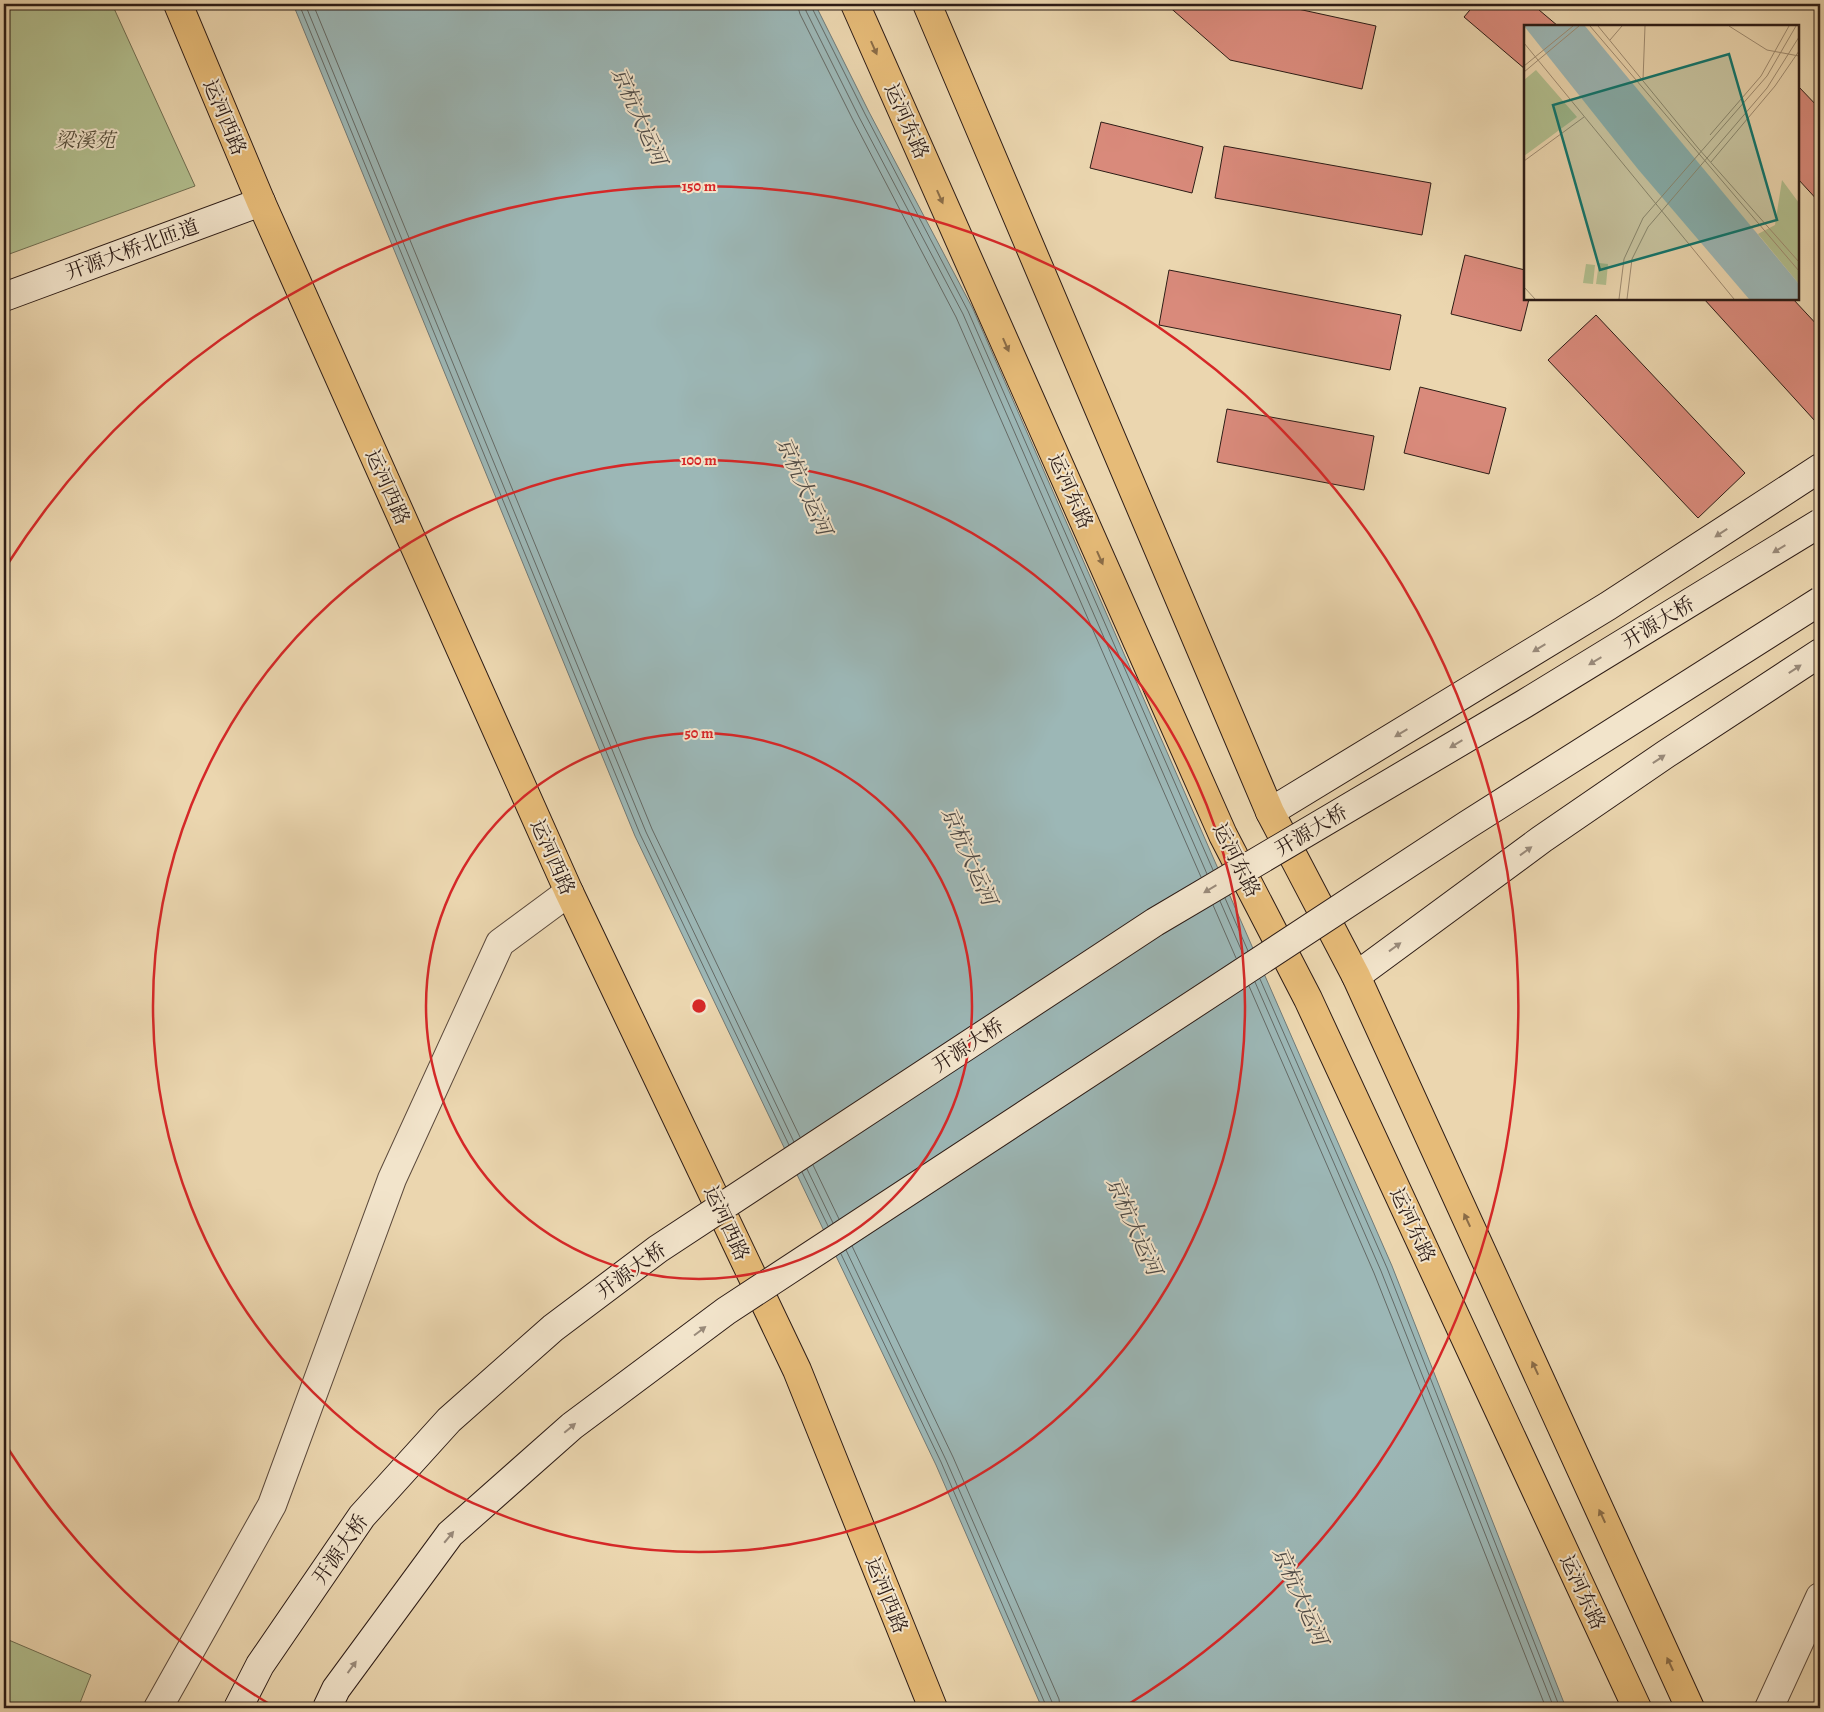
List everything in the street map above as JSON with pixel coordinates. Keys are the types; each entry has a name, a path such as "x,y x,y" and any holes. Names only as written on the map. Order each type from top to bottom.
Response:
{"main road":[{"name":"运河西路","path":"178,4 261,202 569,892 797,1370 933,1708"},
{"name":"运河东路","path":"855,4 1223,835 1308,999 1637,1708"},
{"path":"928,5 1270,812 1356,976 1690,1708"},
{"name":"开源大桥北匝道","path":"4,297 261,202"},
{"path":"1270,812 1608,606 1820,468"},
{"name":"开源大桥","path":"238,1708 260,1665 362,1516 448,1420 553,1328 658,1249 1155,922 1524,704 1820,523"},
{"path":"327,1708 336,1689 450,1534 572,1426 696,1334 735,1306 1451,835 1820,601"},
{"path":"1356,976 1542,839 1666,754 1820,653"},
{"path":"158,1708 272,1505 392,1179 500,942 569,892"},
{"path":"1769,1708 1820,1597"}],"green space":[{"name":"梁溪苑","path":"4,4 112,4 195,186 4,256"},
{"path":"4,1638 91,1675 78,1708 4,1708"}],"water":[{"name":"京杭大运河","path":"293,4 815,4 869,112 973,309 1392,1266 1566,1708 1042,1708 936,1465 635,836"}],"building":[{"path":"1166,4 1275,4 1376,26 1362,89 1230,60"},
{"path":"1475,4 1532,4 1557,25 1524,25 1524,68 1464,17"},
{"path":"1799,87 1820,109 1820,203 1799,180"},
{"path":"1101,122 1203,147 1192,193 1090,168"},
{"path":"1224,146 1431,183 1422,235 1215,198"},
{"path":"1465,255 1524,270 1524,300 1529,300 1521,331 1451,314"},
{"path":"1169,270 1401,315 1390,370 1159,325"},
{"path":"1705,300 1794,300 1820,328 1820,416 1815,421"},
{"path":"1596,315 1745,473 1698,518 1548,360"},
{"path":"1420,387 1506,408 1489,474 1404,453"},
{"path":"1227,409 1374,436 1364,490 1217,462"}]}
